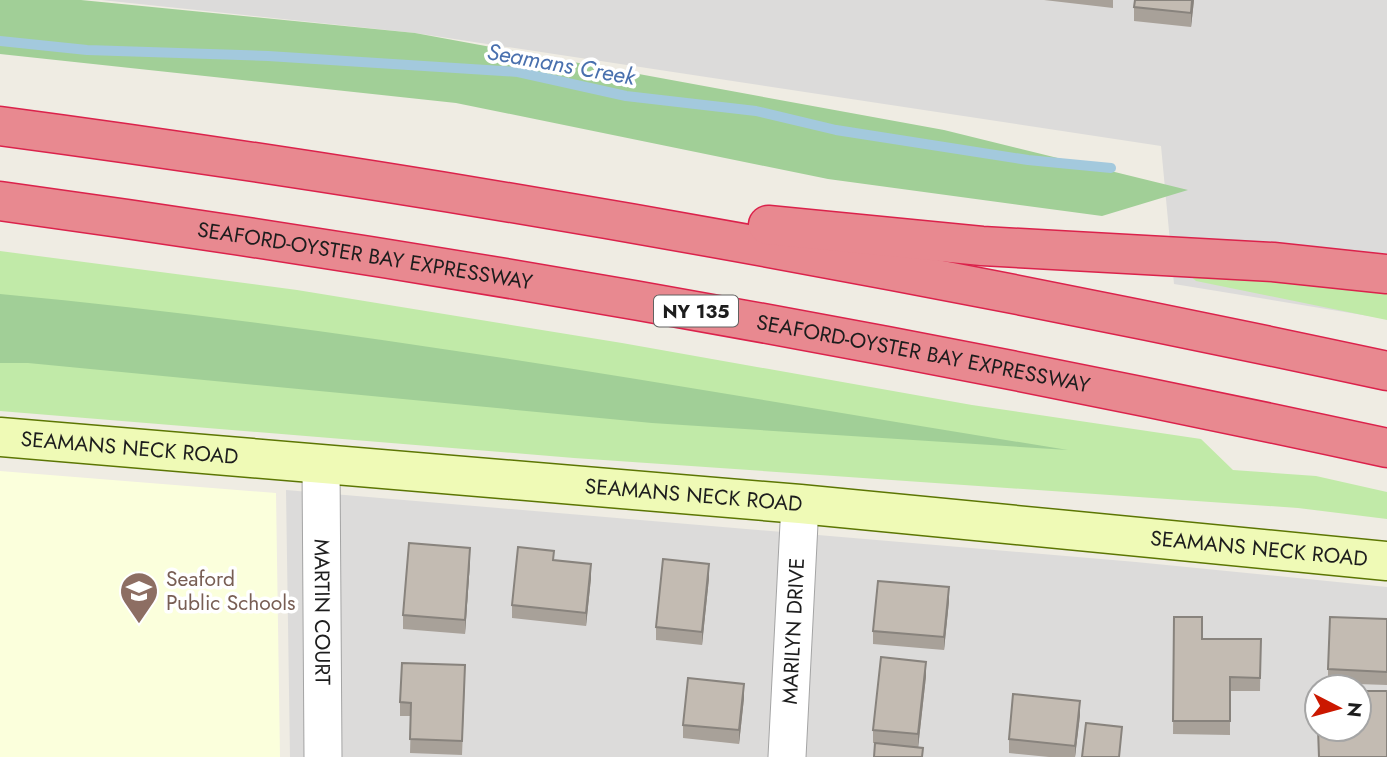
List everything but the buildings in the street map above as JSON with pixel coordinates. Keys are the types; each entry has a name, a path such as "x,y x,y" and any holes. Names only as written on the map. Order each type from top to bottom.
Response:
{"highway":[{"path":"0,126 169,148 462,195 1038,297 1387,370"},
{"path":"462,195 982,246 1273,262 1387,274"},
{"name":"SEAFORD-OYSTER BAY EXPRESSWAY","path":"0,201 224,233 729,317 1023,371 1387,447"}],"street":[{"name":"SEAMANS NECK ROAD","path":"0,437 800,504 1387,561"},
{"name":"MARTIN COURT","path":"321,465 323,757"},
{"name":"MARILYN DRIVE","path":"787,757 800,504"}],"shaded area":[{"path":"101,0 1387,0 1387,319 1174,284 1161,146 415,33"},
{"name":"Seaford Public Schools","path":"0,471 276,493 280,757 0,757"},
{"path":"286,490 1136,562 1387,587 1387,757 290,757"}],"green space":[{"path":"0,0 81,0 415,33 944,130 1188,190 1102,216 828,179 456,103 0,54"},
{"path":"0,251 297,290 622,343 972,405 1201,439 1233,470 1316,476 1387,492 1387,519 1298,508 574,458 0,411"},
{"path":"1181,268 1387,287 1387,320 1196,281"},
{"path":"0,294 268,324 402,343 1068,450 652,423 28,363 0,363"}],"waterway":[{"name":"Seamans Creek","path":"0,41 87,50 268,56 518,72 626,96 756,111 836,130 1028,160 1111,168"}],"place":[{"name":"Seaford Public Schools","path":"139,625"}]}
